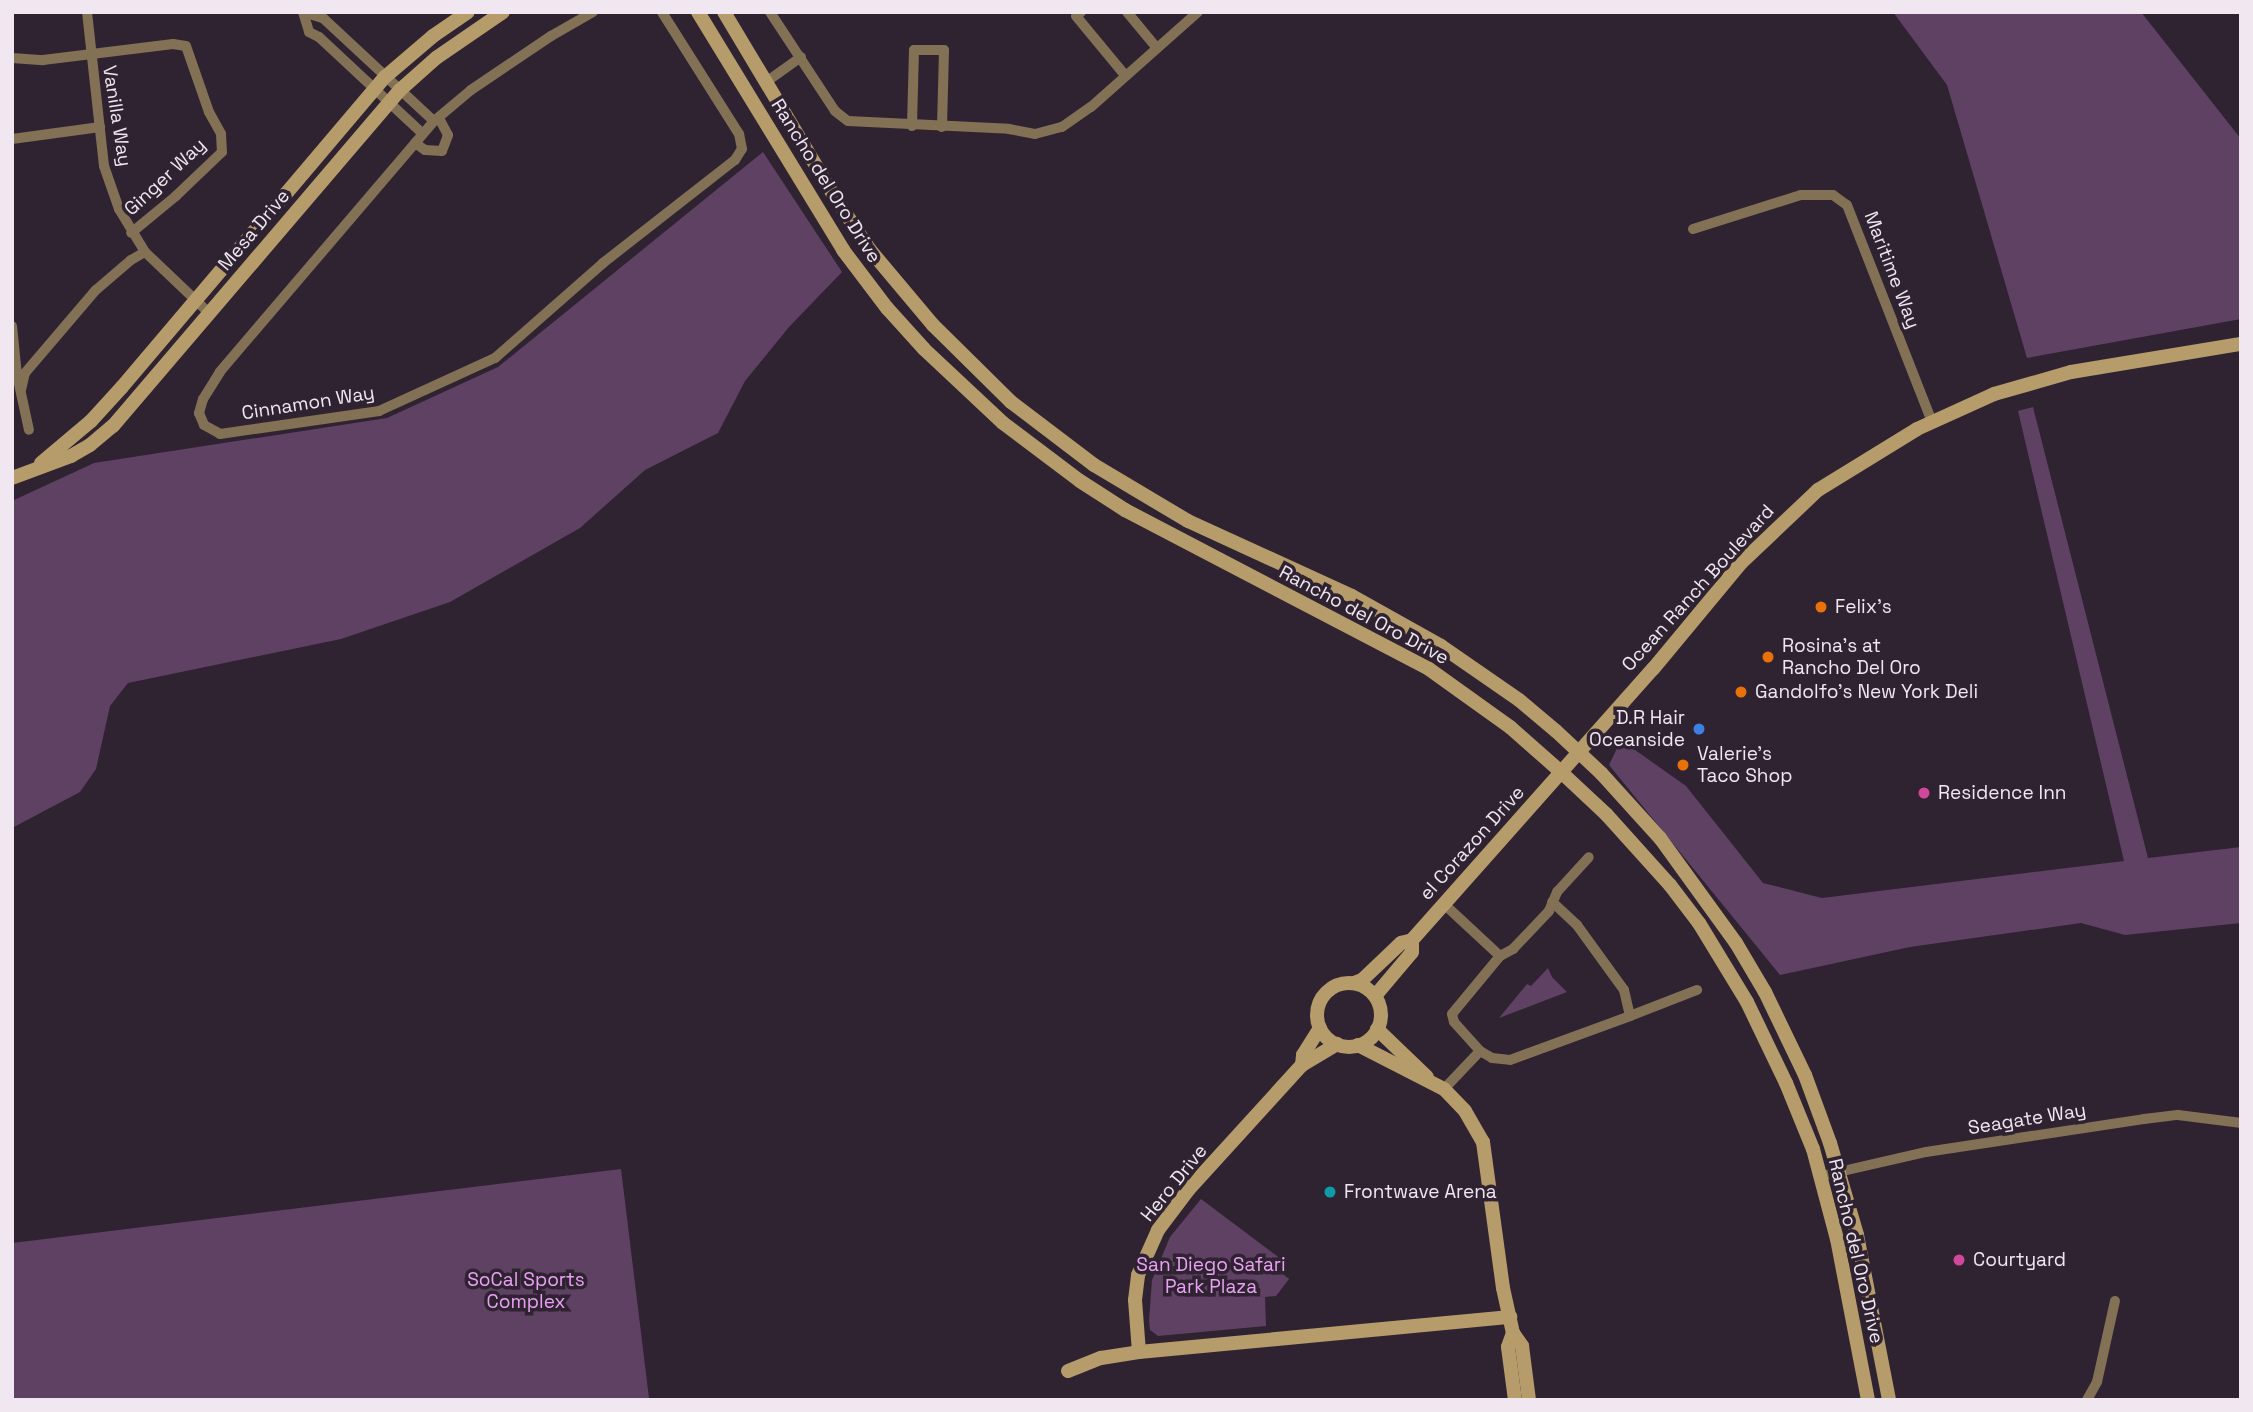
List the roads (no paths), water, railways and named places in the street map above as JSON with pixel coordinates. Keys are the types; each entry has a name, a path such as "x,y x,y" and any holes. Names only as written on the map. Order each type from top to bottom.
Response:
{"main road":[{"name":"Mesa Drive","path":"35,468 90,421 373,89 433,36 468,12"},
{"name":"Mesa Drive","path":"12,478 71,456 113,426 400,90 436,58 503,12"},
{"name":"Rancho del Oro Drive","path":"698,12 829,229 887,308 954,379 1011,430 1080,481 1125,510 1429,669 1510,727 1561,772 1606,814 1662,875 1718,954 1770,1048 1821,1176 1837,1239 1868,1400"},
{"name":"Rancho del Oro Drive","path":"724,12 863,240 897,284 965,359 1048,432 1094,465 1188,521 1352,596 1434,641 1519,700 1579,752 1660,838 1736,943 1800,1063 1839,1171 1857,1235 1889,1400"},
{"path":"722,52 750,78 766,82"},
{"path":"750,96 761,96 807,151"},
{"name":"Ocean Ranch Boulevard","path":"1561,772 1741,563 1785,518 1818,490 1932,422 1994,394 2062,374 2241,344"},
{"name":"el Corazon Drive","path":"1354,983 1362,980 1401,943 1412,940 1561,772"},
{"name":"el Corazon Drive","path":"1375,996 1412,952 1412,940"},
{"path":"1358,1045 1377,1030 1380,1013 1375,996 1354,983 1335,986 1322,997 1317,1010 1320,1028 1337,1044 1358,1045 1438,1086"},
{"name":"Hero Drive","path":"1302,1065 1303,1055 1320,1028"},
{"path":"1377,1030 1465,1111 1483,1142 1503,1288 1513,1333 1522,1346 1529,1400"},
{"name":"Hero Drive","path":"1139,1352 1135,1300 1138,1275 1148,1247 1189,1189 1302,1065 1337,1044"},
{"path":"1068,1371 1101,1358 1139,1352 1510,1317"},
{"path":"1513,1333 1508,1347 1515,1400"}],"street":[{"name":"Vanilla Way","path":"88,12 90,54 104,166 119,209 145,253 209,313"},
{"path":"303,12 323,18 385,77 436,120 448,135 442,151 425,150 415,143"},
{"path":"303,12 309,32 423,134"},
{"name":"Cinnamon Way","path":"593,12 551,36 471,90 436,120 219,372 203,399 199,413 204,425 220,434 379,411 495,358 604,263 735,160 742,149 739,134 662,12"},
{"path":"770,12 835,111 848,121 1049,133 1091,107 1125,74 1198,12"},
{"path":"1081,12 1076,16 1125,74"},
{"path":"1127,12 1156,47"},
{"name":"Ginger Way","path":"90,54 173,44 186,46 209,112 221,134 222,152 176,196 131,233"},
{"path":"912,126 914,50 944,50 942,127"},
{"path":"12,58 43,60 90,54"},
{"path":"766,82 801,57"},
{"path":"12,139 100,127"},
{"name":"Maritime Way","path":"1693,229 1801,195 1832,195 1847,205 1932,422"},
{"path":"21,390 25,373 96,290 131,260 145,253"},
{"path":"12,326 17,375 29,430"},
{"path":"1589,857 1557,892 1549,911 1513,950 1500,956 1452,1014 1454,1023 1480,1051 1492,1058 1510,1060 1697,990"},
{"path":"1552,902 1577,925 1624,990 1630,1016"},
{"path":"1444,904 1500,956"},
{"path":"1438,1086 1480,1051"},
{"name":"Seagate Way","path":"1821,1176 1926,1152 2144,1119 2178,1115 2241,1123"},
{"path":"2087,1400 2097,1382 2115,1301"}],"place":[{"name":"Felix's","path":"1821,607"},
{"name":"Rosina's at Rancho Del Oro","path":"1768,657"},
{"name":"Gandolfo's New York Deli","path":"1741,692"},
{"name":"D.R Hair Oceanside","path":"1699,729"},
{"name":"Valerie's Taco Shop","path":"1683,765"},
{"name":"Residence Inn","path":"1924,793"},
{"name":"Frontwave Arena","path":"1330,1192"},
{"name":"Courtyard","path":"1959,1260"}],"park label":[{"name":"San Diego Safari Park Plaza","path":"1211,1276"},
{"name":"SoCal Sports Complex","path":"526,1291"}]}
